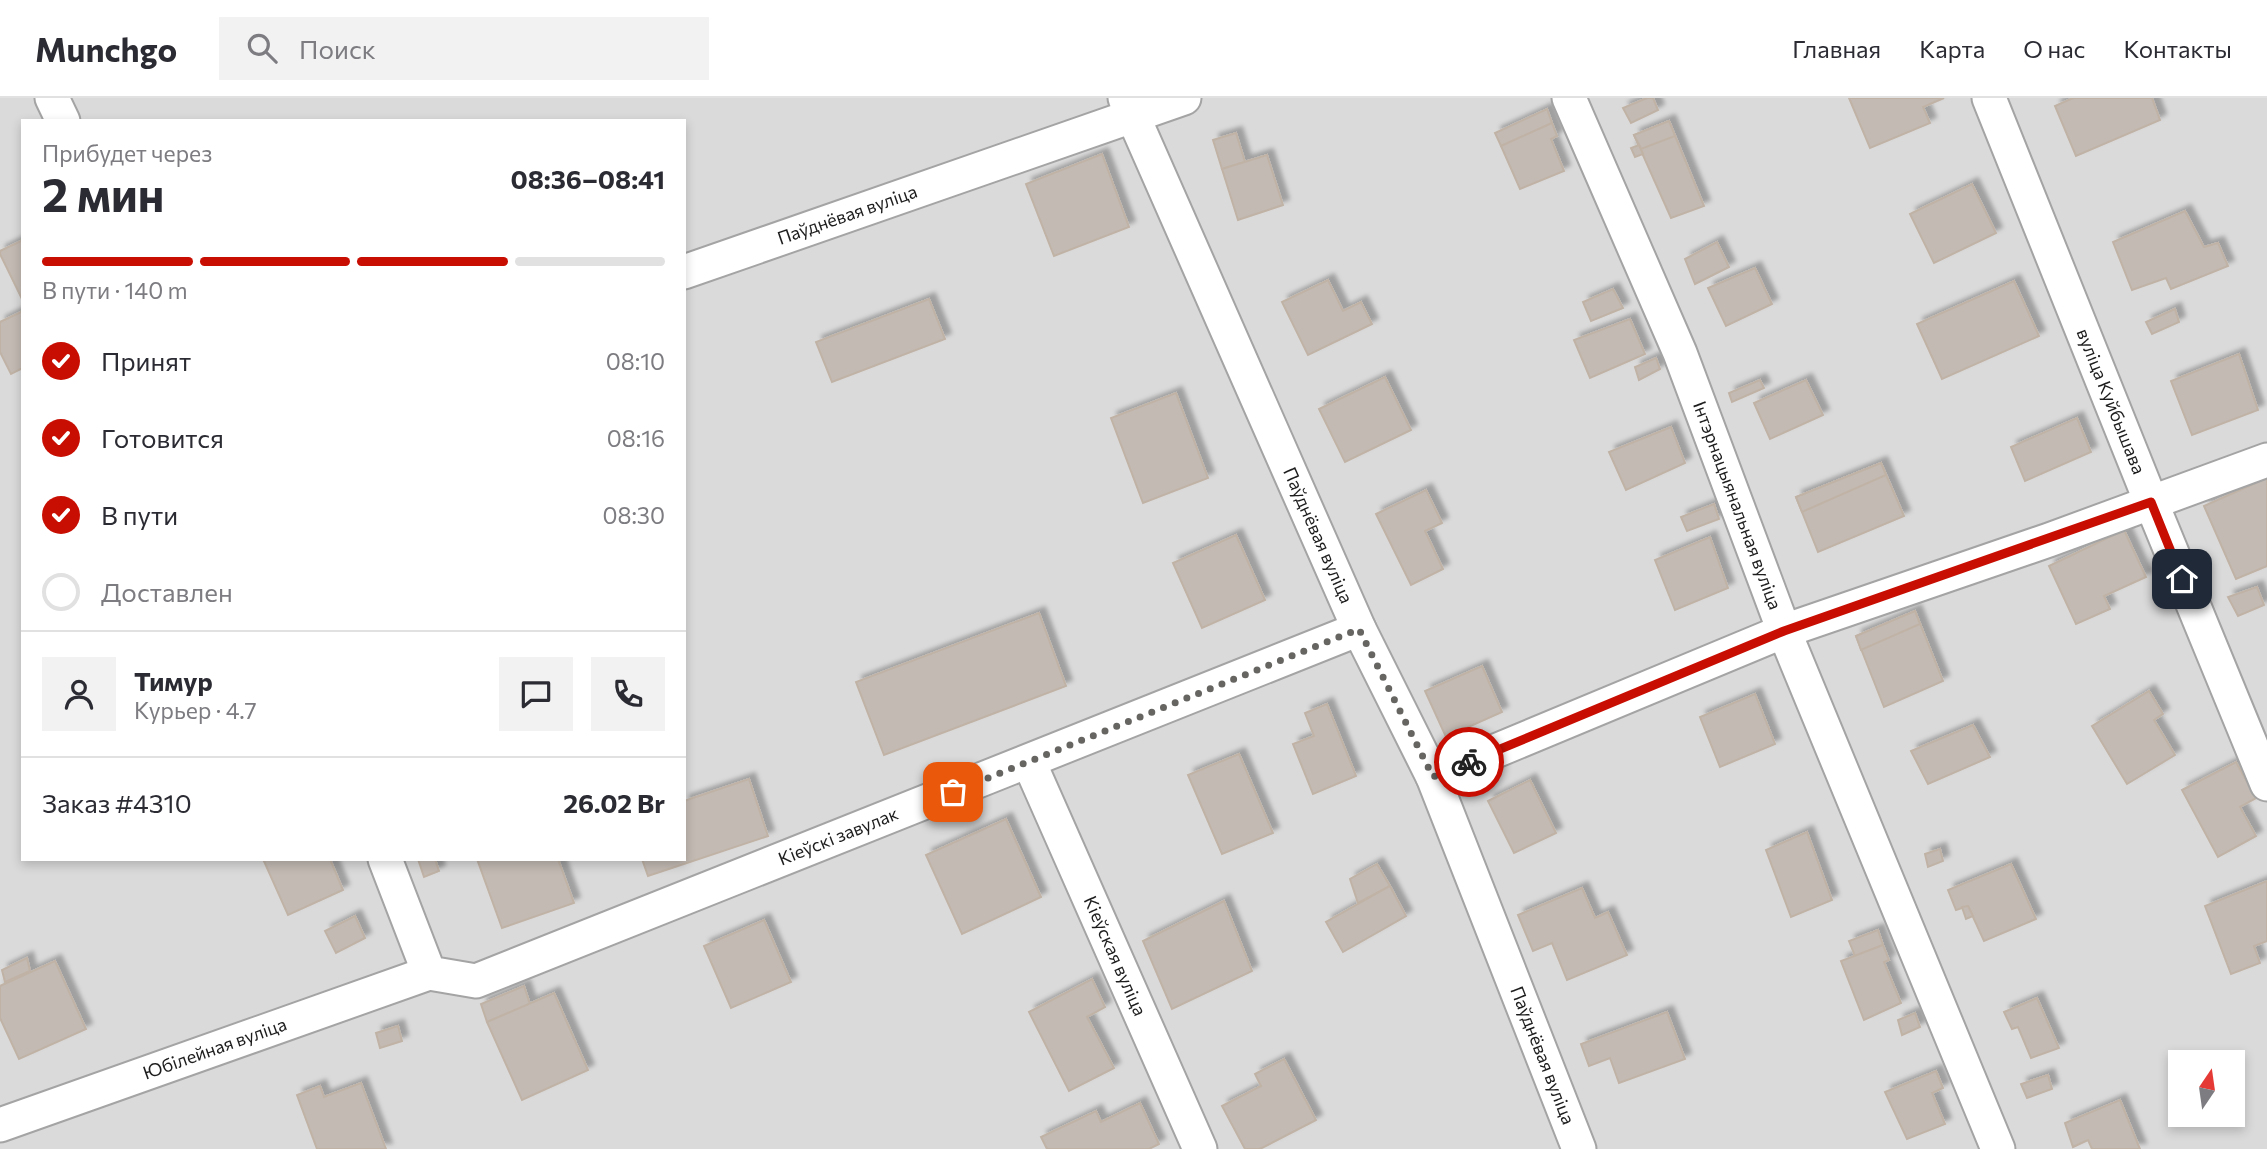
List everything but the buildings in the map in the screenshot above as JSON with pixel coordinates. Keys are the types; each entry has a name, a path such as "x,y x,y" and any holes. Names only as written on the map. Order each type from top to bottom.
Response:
{"street":[{"path":"52,98 62,119"},
{"path":"1128,108 1184,98"},
{"name":"Інтэрнацыянальная вуліца","path":"1569,98 1680,353 1784,631 1998,1149"},
{"name":"вуліца Куйбышава","path":"1989,98 2267,783"},
{"name":"Паўднёвая вуліца","path":"686,271 1128,108 1359,629 1433,777 1579,1149"},
{"path":"1433,777 1784,631 2267,460"},
{"name":"Кіеўскі завулак","path":"429,973 476,981 1359,629"},
{"name":"Кіеўская вуліца","path":"1029,762 1200,1149"},
{"path":"386,861 429,973"},
{"name":"Юбілейная вуліца","path":"0,1125 429,973"}],"shaded area":[{"path":"0,98 2267,98 2267,1149 0,1149"}],"way so far":[{"path":"953,792 1359,629 1433,777 1469,762"}],"route":[{"path":"1469,762 1784,631 2151,502 2182,579"}]}
